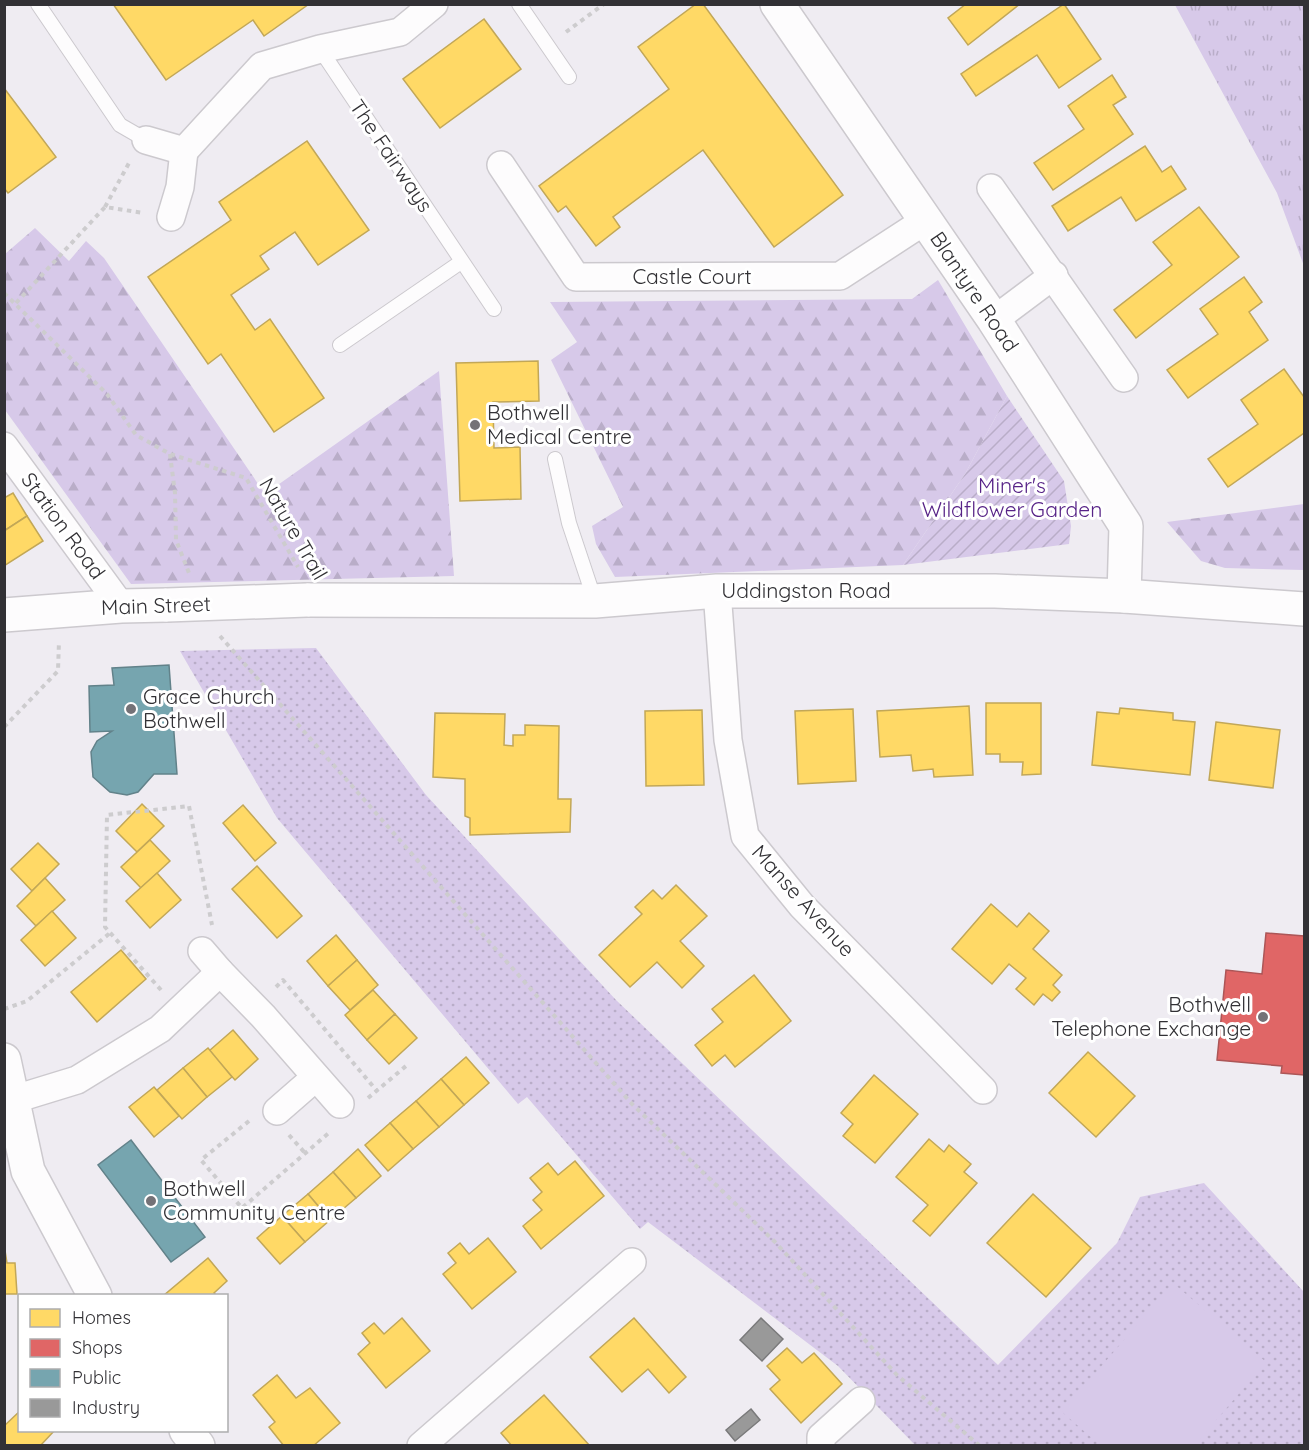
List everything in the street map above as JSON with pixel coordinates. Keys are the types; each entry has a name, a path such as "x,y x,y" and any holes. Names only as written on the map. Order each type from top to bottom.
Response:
{"main road":[{"name":"Blantyre Road","path":"777,4 994,320 1126,526 1124,596"},
{"name":"Uddingston Road","path":"312,601 595,601 717,591 995,591 1124,596 1305,609"},
{"name":"Main Street","path":"4,615 122,606 312,601"},
{"path":"4,1060 15,1099 28,1171 94,1294"},
{"path":"187,1432 198,1446"}],"street":[{"path":"171,217 180,187 184,151 262,66 320,49 400,32 431,6"},
{"path":"146,140 184,151"},
{"name":"Castle Court","path":"501,165 576,277 840,276 926,220"},
{"path":"991,188 1124,378"},
{"path":"994,320 1054,275"},
{"name":"Station Road","path":"4,446 122,606"},
{"name":"Manse Avenue","path":"717,591 728,740 745,836 802,906 983,1089"},
{"path":"202,951 316,1077 349,1105"},
{"path":"15,1099 77,1080 160,1029 220,972"},
{"path":"273,1119 316,1077"},
{"path":"422,1446 632,1262"},
{"path":"820,1446 821,1437 861,1401"}],"lane":[{"path":"38,4 120,125 146,140"},
{"path":"519,4 569,77"},
{"name":"The Fairways","path":"320,49 494,309"},
{"path":"340,345 461,262"},
{"path":"555,459 569,523 595,601"}],"path":[{"path":"547,45 604,4"},
{"path":"16,303 105,207 126,168 146,140"},
{"path":"105,207 171,217"},
{"name":"Nature Trail","path":"4,293 107,394 136,435 170,454 246,478 312,601"},
{"path":"170,454 176,493 176,540 193,583"},
{"path":"4,727 58,671 59,611"},
{"path":"218,635 633,1104 775,1242 897,1375 980,1446"},
{"path":"178,1011 105,927 107,815 189,806 214,937 202,951"},
{"path":"4,1009 27,1001 110,933"},
{"path":"254,1007 283,980 377,1091"},
{"path":"349,1105 377,1091 406,1066"},
{"path":"305,1153 273,1119 201,1160 242,1208 332,1130"}],"green space":[{"path":"1175,5 1304,5 1304,266 1277,193"},
{"path":"35,228 69,261 86,241 104,258 265,494 439,371 454,576 131,584 5,410 5,254"},
{"path":"938,280 1007,396 965,474 903,565 615,577 596,544 592,526 623,507 551,360 577,342 550,302 912,299"},
{"name":"Miner's Wildflower Garden","path":"1007,396 1064,481 1071,526 1069,544 903,565 965,474"},
{"path":"1304,504 1304,570 1225,568 1201,561 1167,522"},
{"path":"316,648 426,795 616,1000 998,1365 1117,1243 1140,1197 1204,1183 1304,1292 1304,1445 915,1445 838,1366 648,1222 640,1229 527,1097 518,1104 277,818 180,651"},
{"path":"1173,1283 1266,1362 1195,1445 1100,1445 1062,1412"}],"building: Homes":[{"path":"113,4 309,4 264,36 253,20 166,80"},
{"path":"696,4 703,4 843,195 774,247 703,150 613,217 620,227 596,246 566,206 558,212 539,186 669,89 638,47"},
{"path":"966,4 1020,4 968,45 948,18"},
{"path":"1064,4 1101,59 1059,88 1037,55 976,96 961,74"},
{"path":"484,19 521,69 440,128 403,79"},
{"path":"1112,75 1126,97 1113,105 1133,134 1053,190 1034,163 1084,129 1068,106"},
{"path":"4,88 56,157 8,193 4,188"},
{"path":"307,141 369,230 318,265 295,232 260,256 269,269 231,295 255,330 270,319 324,398 274,432 221,354 208,364 148,277 231,220 219,202"},
{"path":"1145,146 1162,172 1171,166 1186,189 1136,221 1121,197 1068,231 1052,206"},
{"path":"1199,207 1239,257 1136,338 1114,310 1172,265 1153,242"},
{"path":"1244,277 1262,302 1249,312 1268,340 1188,398 1167,370 1218,334 1200,309"},
{"name":"Bothwell Medical Centre","path":"538,361 539,401 493,402 494,448 520,447 521,499 460,501 456,363"},
{"path":"1284,369 1304,397 1304,433 1228,487 1208,459 1258,424 1241,400"},
{"path":"13,493 27,516 4,531 4,498"},
{"path":"27,516 43,541 4,566 4,531"},
{"path":"986,703 1041,703 1041,774 1022,775 1023,762 1000,762 1000,754 986,754"},
{"path":"969,706 973,775 934,777 933,769 913,771 911,755 880,757 877,711"},
{"path":"1120,708 1173,713 1173,720 1195,722 1190,775 1092,765 1097,712 1119,714"},
{"path":"853,709 856,781 798,784 795,711"},
{"path":"702,710 704,785 646,786 645,711"},
{"path":"435,713 505,714 504,745 513,746 513,735 525,735 525,725 559,726 558,799 571,799 570,832 470,835 470,818 465,816 465,779 433,777"},
{"path":"1216,722 1280,730 1273,788 1209,780"},
{"path":"142,804 164,826 137,852 116,831"},
{"path":"243,805 276,843 255,861 223,823"},
{"path":"150,840 170,861 141,888 121,867"},
{"path":"38,843 59,864 32,891 11,869"},
{"path":"257,866 302,916 277,938 232,889"},
{"path":"157,873 181,900 150,928 126,901"},
{"path":"45,878 65,900 36,926 17,906"},
{"path":"676,885 707,916 680,941 704,966 682,988 657,962 630,987 599,955 642,914 635,907 653,890 662,899"},
{"path":"991,904 1017,927 1029,913 1049,931 1033,949 1062,975 1053,985 1060,992 1052,1001 1043,994 1034,1005 1016,989 1026,978 1009,964 992,984 952,949"},
{"path":"52,911 76,938 45,966 21,940"},
{"path":"336,935 357,960 328,986 307,961"},
{"path":"121,950 146,979 97,1022 71,992"},
{"path":"357,960 378,985 350,1010 328,986"},
{"path":"754,975 791,1021 735,1067 725,1055 712,1066 695,1045 723,1022 712,1009"},
{"path":"373,990 395,1014 367,1040 345,1015"},
{"path":"395,1014 417,1038 389,1064 367,1040"},
{"path":"233,1030 258,1059 235,1080 209,1051"},
{"path":"208,1048 232,1077 207,1097 183,1068"},
{"path":"1088,1052 1135,1096 1096,1137 1049,1093"},
{"path":"466,1057 489,1083 464,1105 441,1079"},
{"path":"183,1068 207,1097 182,1119 157,1090"},
{"path":"874,1075 918,1114 875,1163 843,1136 853,1124 841,1113"},
{"path":"441,1079 464,1105 439,1127 416,1101"},
{"path":"154,1087 179,1116 154,1137 129,1107"},
{"path":"416,1101 439,1127 413,1149 390,1123"},
{"path":"390,1123 413,1149 388,1171 365,1145"},
{"path":"929,1139 944,1152 949,1145 971,1164 964,1172 977,1183 930,1236 913,1221 928,1205 896,1177"},
{"path":"358,1149 381,1176 356,1198 333,1172"},
{"path":"575,1161 604,1196 541,1249 523,1226 542,1210 533,1200 542,1192 530,1178 548,1163 558,1175"},
{"path":"333,1172 356,1198 330,1220 308,1194"},
{"path":"308,1194 330,1220 305,1242 282,1216"},
{"path":"1033,1194 1091,1248 1046,1297 987,1243"},
{"path":"282,1216 305,1242 280,1264 257,1238"},
{"path":"488,1238 516,1272 472,1309 443,1274 456,1263 448,1253 460,1243 469,1254"},
{"path":"4,1244 7,1263 15,1263 17,1294 4,1294"},
{"path":"208,1258 227,1281 215,1294 165,1294"},
{"path":"402,1318 430,1351 386,1388 358,1354 370,1343 362,1333 374,1323 384,1334"},
{"path":"634,1318 686,1377 669,1393 648,1369 622,1392 590,1357"},
{"path":"787,1348 802,1363 814,1353 842,1384 801,1423 770,1389 780,1380 767,1366"},
{"path":"277,1375 296,1398 310,1388 340,1423 313,1446 284,1446 269,1427 275,1422 253,1395"},
{"path":"544,1395 590,1446 512,1446 501,1433"},
{"path":"18,1413 18,1432 53,1432 40,1446 4,1446 4,1426"}],"building: Shops":[{"name":"Bothwell Telephone Exchange","path":"1266,933 1304,936 1304,1075 1281,1073 1282,1066 1217,1060 1226,970 1262,974"}],"building: Public":[{"name":"Grace Church Bothwell","path":"169,665 177,774 154,774 138,792 127,795 110,792 93,777 91,752 97,741 112,731 90,732 89,686 114,685 112,668"},
{"name":"Bothwell Community Centre","path":"131,1140 205,1237 171,1262 98,1165"}],"building: Industry":[{"path":"761,1318 783,1339 762,1361 740,1340"},
{"path":"751,1409 760,1420 735,1441 726,1430"}],"place":[{"name":"Bothwell Medical Centre","path":"475,425"},
{"name":"Grace Church Bothwell","path":"131,709"},
{"name":"Bothwell Telephone Exchange","path":"1263,1017"},
{"name":"Bothwell Community Centre","path":"151,1201"}]}
